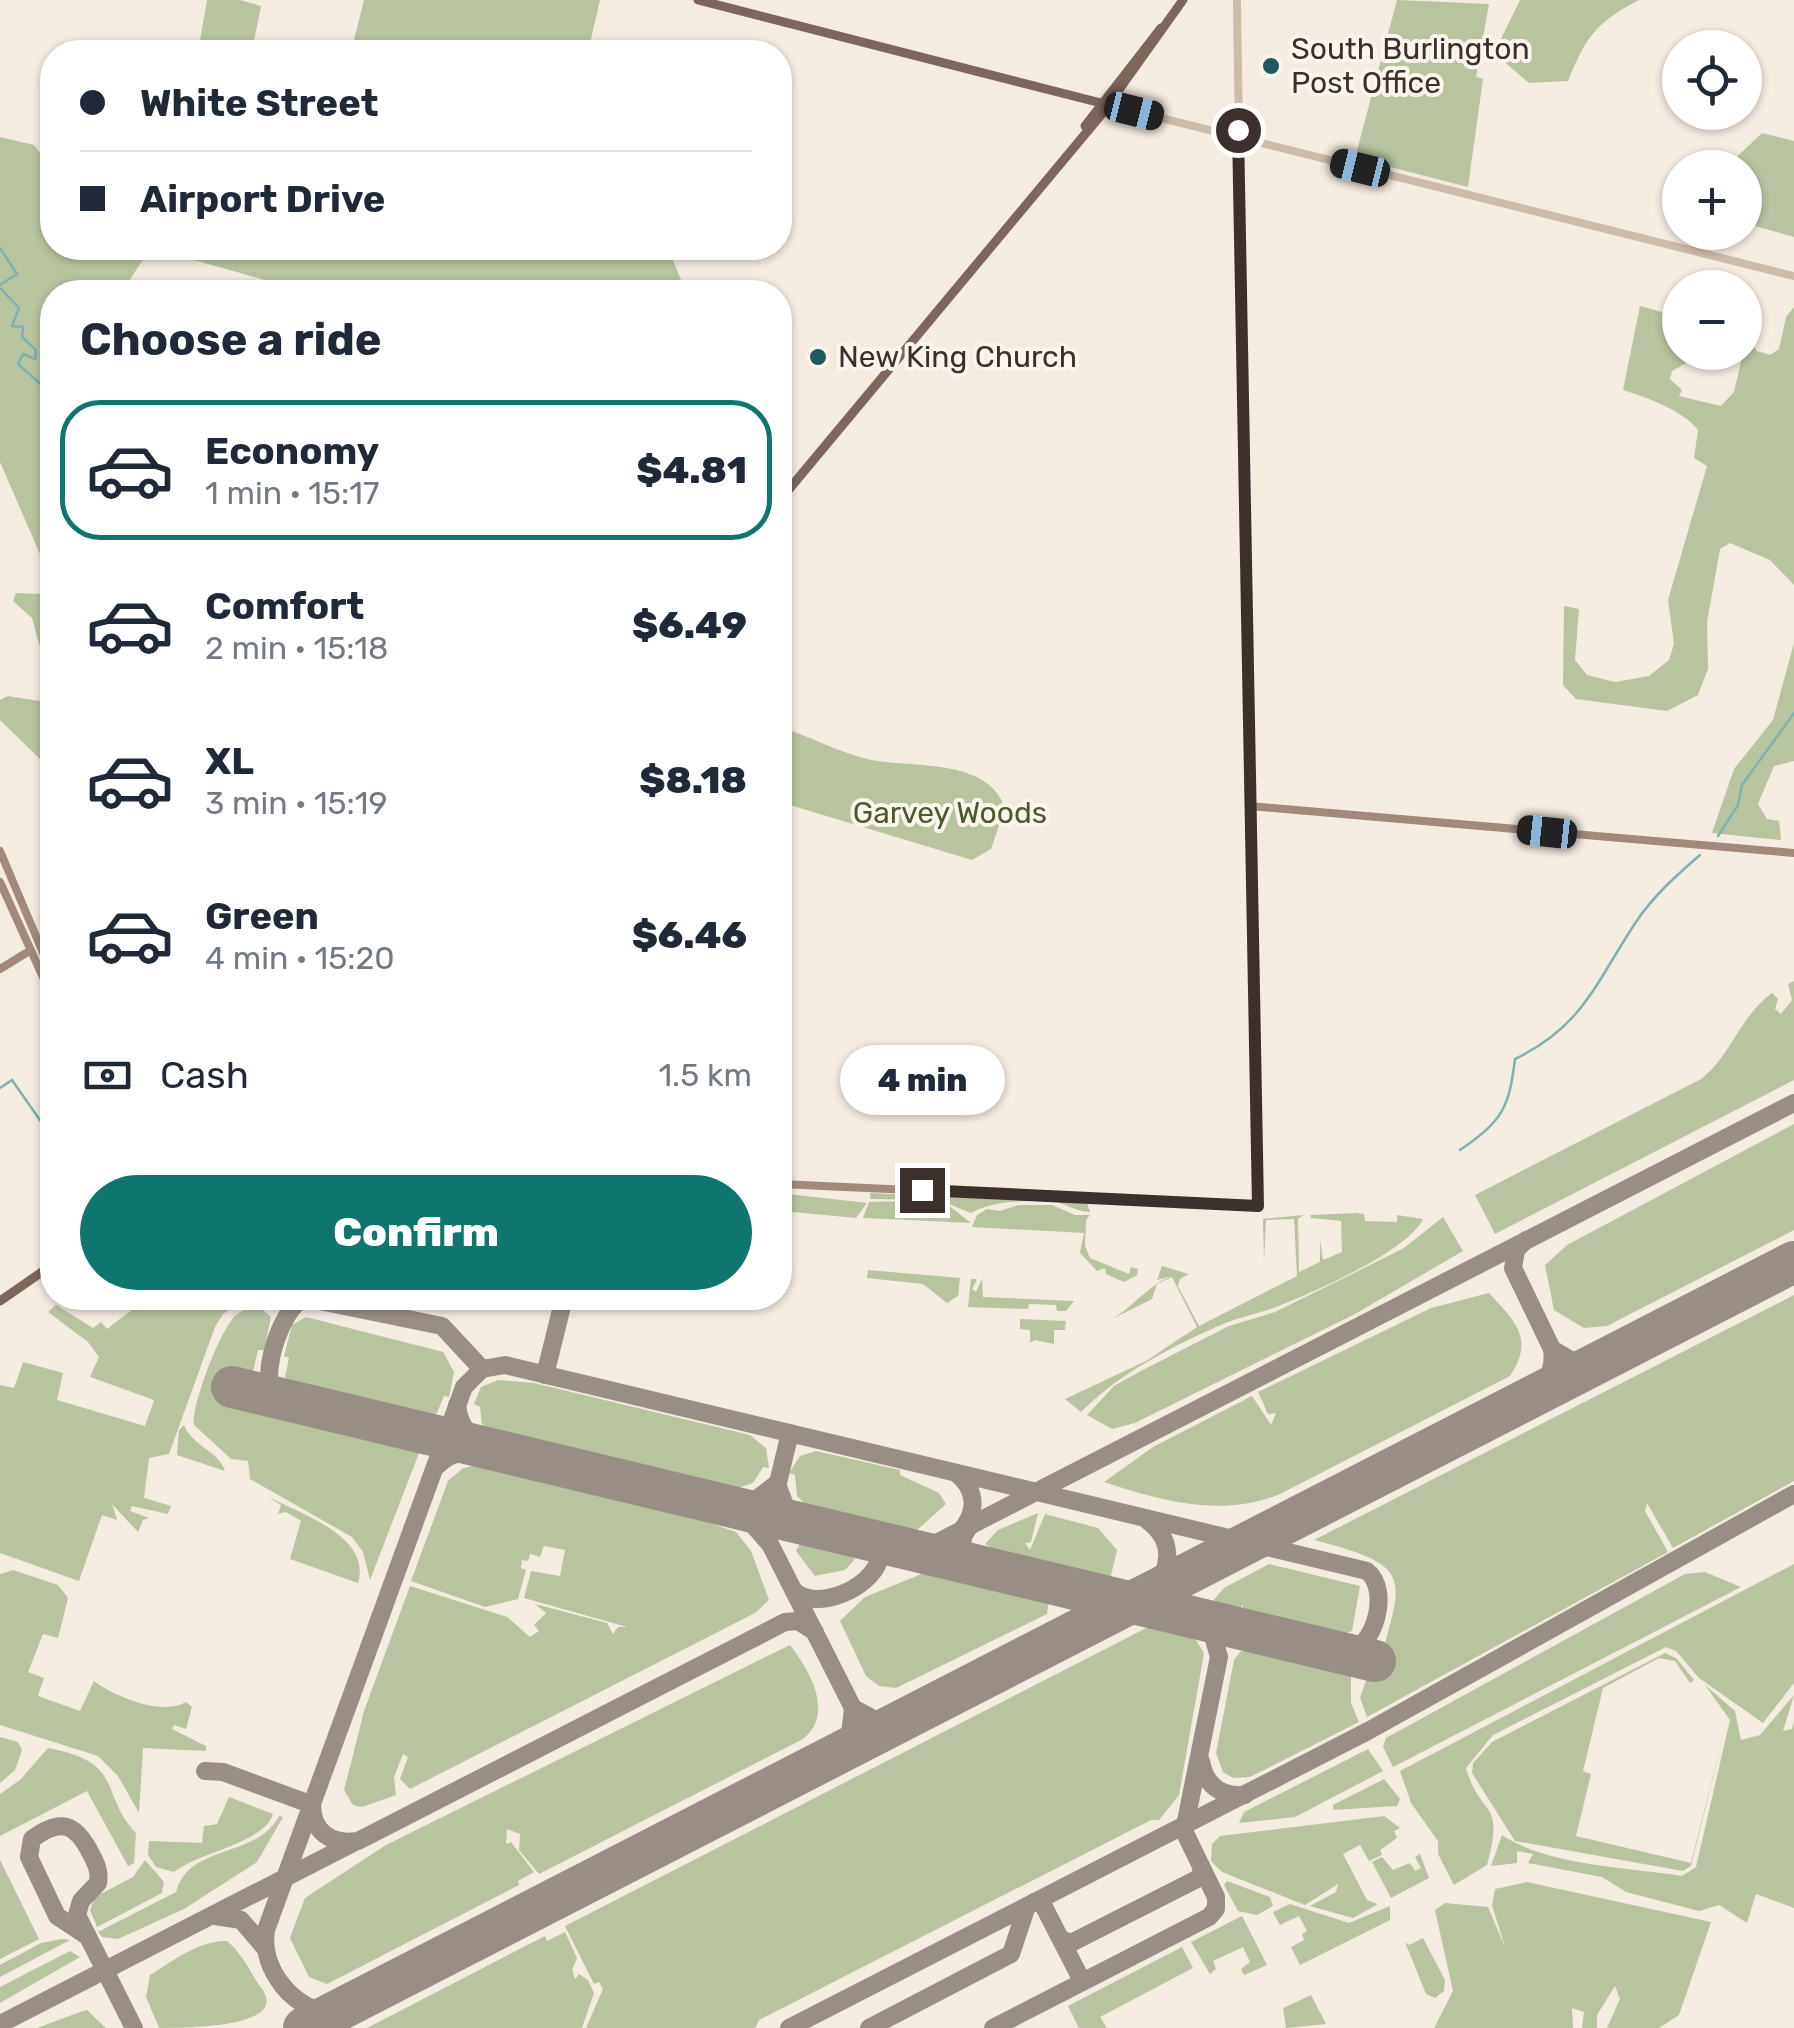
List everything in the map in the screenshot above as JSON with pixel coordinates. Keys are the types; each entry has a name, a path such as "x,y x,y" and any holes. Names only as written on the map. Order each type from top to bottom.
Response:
{"main road":[{"path":"698,0 1105,104"},
{"path":"792,485 1073,145 1152,34 1182,0"},
{"path":"792,1185 1258,1206 1249,806 1794,853"},
{"path":"0,851 40,946 0,969"},
{"path":"0,882 40,973"},
{"path":"0,1300 40,1272"}],"street":[{"path":"1236,0 1249,806"},
{"path":"1105,104 1794,276"}],"green space":[{"path":"207,0 240,0 261,6 254,40 200,40"},
{"path":"364,0 600,0 591,40 354,40"},
{"path":"1397,0 1489,4 1476,77 1483,79 1468,187 1355,158"},
{"path":"1520,0 1639,0 1612,16 1594,33 1568,81 1529,83 1494,53"},
{"path":"1762,133 1794,141 1794,237 1762,228 1762,150 1744,150"},
{"path":"0,137 34,145 40,153 40,260 143,260 130,280 40,280 40,554 0,462"},
{"path":"194,260 673,260 681,280 265,280"},
{"path":"1640,306 1662,312 1662,370 1674,370 1670,379 1682,390 1679,396 1721,406 1734,392 1739,370 1762,370 1762,353 1770,355 1779,349 1786,317 1794,307 1794,585 1770,560 1730,543 1720,549 1707,622 1708,669 1698,695 1667,711 1576,699 1563,685 1564,606 1579,609 1575,660 1587,675 1615,682 1649,676 1669,660 1674,644 1668,600 1707,466 1694,458 1698,430 1692,423 1664,406 1623,390"},
{"path":"16,593 40,594 40,647 32,618 13,601"},
{"path":"1794,643 1794,761 1774,766 1758,804 1767,819 1779,821 1781,840 1712,833 1734,769 1773,720"},
{"path":"8,696 40,701 40,759 0,720 0,700"},
{"name":"Garvey Woods","path":"792,732 867,759 945,768 982,780 996,791 1005,808 991,849 972,860 792,806"},
{"path":"1794,981 1794,1080 1495,1234 1475,1195 1701,1079 1772,993 1778,999 1775,1009 1781,1014 1792,1000 1788,984"},
{"path":"1794,1124 1794,1230 1607,1326 1584,1328 1554,1310 1545,1265 1567,1245"},
{"path":"870,1193 1043,1201 999,1203 971,1213 939,1200 870,1199"},
{"path":"792,1194 867,1203 856,1218 792,1212"},
{"path":"1054,1201 1087,1203 1090,1212 1080,1210"},
{"path":"869,1202 947,1204 971,1223 863,1218"},
{"path":"1018,1205 1052,1205 1075,1215 1090,1215 1086,1220 1085,1246 1090,1258 1129,1274 1131,1267 1138,1269 1137,1275 1124,1282 1106,1274 1105,1268 1097,1271 1080,1253 1084,1233 972,1227 977,1215 987,1209 1000,1211"},
{"path":"1364,1214 1365,1221 1397,1222 1397,1215 1423,1219 1399,1244 1360,1269 1166,1351 1113,1385 1081,1412 1065,1399 1146,1361 1197,1327 1172,1277 1157,1284 1152,1299 1112,1319 1152,1287 1161,1281 1179,1274 1157,1280 1162,1266 1189,1274 1180,1279 1178,1286 1199,1326 1297,1276 1294,1219 1266,1220 1264,1261 1263,1219 1304,1215 1298,1219 1299,1272 1320,1262 1320,1240 1323,1260 1342,1252 1341,1221 1310,1215"},
{"path":"1443,1217 1463,1251 1355,1314 1135,1423 1112,1429 1087,1415 1114,1386 1137,1373 1229,1326 1275,1312 1404,1248"},
{"path":"868,1270 960,1278 958,1296 947,1303 923,1284 867,1278"},
{"path":"971,1279 977,1279 972,1289 976,1292 982,1279 983,1297 1074,1301 1066,1311 1057,1311 1056,1305 1029,1304 1028,1309 968,1307"},
{"path":"1489,1293 1519,1331 1521,1351 1510,1376 1280,1494 1214,1506 1170,1500 1104,1482 1153,1447 1252,1396 1271,1425 1276,1413 1268,1414 1258,1392 1431,1308"},
{"path":"1794,1295 1794,1481 1673,1548 1647,1503 1645,1511 1668,1552 1367,1717 1360,1698 1368,1675 1377,1676 1392,1618 1395,1582 1388,1570 1373,1559 1314,1540"},
{"path":"64,1310 93,1328 101,1322 107,1329 132,1310 229,1310 215,1327 169,1454 149,1458 144,1498 171,1506 168,1514 132,1506 130,1511 149,1518 143,1520 138,1532 112,1504 117,1520 102,1515 79,1581 0,1553 0,1385 14,1388 23,1362 63,1373 57,1400 145,1426 154,1400 90,1377 99,1357 88,1342 48,1312"},
{"path":"243,1310 263,1310 271,1317 264,1350 258,1350 252,1376 235,1371 229,1403 419,1453 370,1580 363,1552 352,1537 250,1479 248,1461 231,1459 194,1425 202,1385 215,1350"},
{"path":"306,1317 443,1352 454,1372 449,1397 444,1396 437,1413 428,1417 291,1385 285,1377 289,1358 284,1356 292,1325"},
{"path":"1020,1319 1066,1321 1065,1330 1054,1330 1054,1344 1035,1340 1030,1343 1030,1330 1020,1329"},
{"path":"498,1380 534,1383 750,1435 766,1448 769,1468 763,1467 753,1483 732,1490 497,1434 482,1424 480,1407 474,1404 481,1387"},
{"path":"184,1425 225,1471 177,1455 179,1430"},
{"path":"816,1451 900,1470 900,1475 939,1493 946,1504 917,1530 808,1507 797,1496 795,1475 789,1473 800,1456"},
{"path":"482,1464 689,1516 736,1532 751,1551 769,1600 755,1613 410,1789 400,1779 408,1757 403,1754 394,1777 396,1795 362,1807 353,1805 344,1790 364,1711 410,1586 507,1617 530,1637 539,1631 534,1625 546,1613 535,1604 607,1623 613,1634 618,1627 627,1627 524,1598 531,1571 560,1576 565,1550 544,1546 540,1557 530,1554 528,1561 522,1560 521,1568 526,1570 518,1599 485,1607 411,1581 448,1481 463,1468"},
{"path":"267,1496 314,1519 344,1540 359,1567 358,1583 290,1559 301,1521 286,1512 278,1514 281,1505"},
{"path":"1038,1513 1031,1542 1025,1543 1030,1550 1045,1514 1098,1528 1117,1550 1110,1580 1002,1554 985,1544 998,1530"},
{"path":"801,1542 839,1549 855,1559 845,1570 815,1576 796,1551"},
{"path":"1269,1564 1360,1586 1352,1631 1341,1635 1242,1611 1243,1604 1239,1610 1211,1603 1224,1588"},
{"path":"1794,1564 1794,1683 1763,1723 1699,1678 1676,1651 1666,1647 1493,1735 1466,1768 1492,1818 1487,1865 1454,1885 1438,1854 1438,1841 1411,1803 1400,1771"},
{"path":"13,1570 58,1585 68,1598 58,1638 43,1634 28,1672 44,1678 38,1696 80,1711 94,1681 140,1703 165,1707 186,1702 192,1707 186,1729 174,1725 172,1729 206,1746 206,1751 143,1748 139,1813 118,1776 98,1756 0,1725 0,1574"},
{"path":"1705,1572 1741,1587 1393,1767 1383,1747 1386,1738 1685,1574"},
{"path":"924,1573 1049,1600 1047,1614 896,1688 879,1686 866,1676 840,1621 865,1597"},
{"path":"1154,1624 1192,1634 1204,1653 1179,1795 1159,1820 1151,1820 759,2020 755,2028 586,2028 603,1989 599,1982 594,1984 565,1926"},
{"path":"790,1645 805,1667 818,1705 812,1729 803,1739 539,1874 519,1850 520,1834 507,1829 506,1844 511,1842 534,1872 518,1881 519,1885 327,1984 309,1977 290,1938 305,1898 386,1845"},
{"path":"1255,1648 1351,1671 1351,1703 1359,1722 1250,1777 1233,1778 1223,1772 1216,1753 1234,1660 1240,1652"},
{"path":"1665,1653 1676,1658 1694,1680 1690,1683 1675,1661 1659,1658 1603,1688 1583,1771 1591,1774 1576,1836 1691,1863 1726,1725 1691,1866 1683,1871 1515,1841 1472,1773 1473,1763 1492,1742"},
{"path":"1705,1685 1735,1711 1741,1740 1760,1735 1794,1695 1783,1731 1792,1729 1794,1722 1794,1908 1756,1894 1747,1923 1719,1905 1699,1911 1626,1892 1602,1877 1528,1863 1533,1854 1517,1851 1517,1863 1491,1866 1502,1835 1542,1853 1588,1864 1682,1876 1696,1867 1730,1720"},
{"path":"0,1737 18,1742 22,1750 15,1770 0,1783"},
{"path":"48,1748 73,1754 100,1771 136,1833 134,1863 128,1866 87,1791 0,1836 0,1794 20,1780"},
{"path":"1368,1749 1383,1771 1295,1817 1239,1823 1244,1812"},
{"path":"1384,1779 1400,1799 1397,1806 1333,1810 1333,1805"},
{"path":"229,1797 273,1814 257,1833 174,1872 156,1867 148,1855 149,1841 202,1843 204,1826 217,1824"},
{"path":"279,1816 283,1817 257,1862 184,1909 118,1939 102,1937 98,1932 176,1892 183,1876 194,1866 255,1839 269,1830"},
{"path":"1384,1816 1400,1828 1394,1831 1397,1838 1380,1850 1382,1855 1369,1861 1360,1845 1343,1854 1367,1900 1378,1904 1353,1918 1310,1906 1336,1892 1338,1884 1305,1905 1222,1872 1211,1861 1212,1844 1220,1836"},
{"path":"1420,1854 1429,1878 1391,1898 1372,1862 1382,1857 1393,1870 1410,1863 1415,1871 1421,1868 1415,1857"},
{"path":"0,1860 39,1939 0,1959"},
{"path":"145,1860 164,1882 162,1893 97,1927 90,1910 95,1897 133,1877"},
{"path":"1227,1881 1270,1897 1273,1906 1257,1915 1238,1911 1224,1885"},
{"path":"1527,1882 1711,1922 1679,2015 1659,2028 1607,2028 1620,1999 1615,1986 1597,2015 1597,2028 1582,2028 1584,2012 1572,2008 1573,2028 1434,2028 1453,1991 1435,1910 1445,1903 1488,1907 1505,1947 1492,1905 1495,1889"},
{"path":"1290,1904 1349,1923 1390,1906 1390,1920 1300,1965 1291,1947 1304,1940 1302,1934 1307,1931 1299,1916 1280,1925 1273,1912"},
{"path":"1242,1916 1267,1965 1244,1975 1241,1969 1250,1962 1243,1947 1213,1961 1216,1969 1210,1974 1191,1942"},
{"path":"565,1932 577,1958 572,1970 575,1979 579,1974 588,1980 594,1993 582,2028 367,2028 545,1936 547,1941"},
{"path":"1423,1938 1445,1980 1444,1991 1435,1998 1426,1994 1405,1942 1409,1945"},
{"path":"70,1940 0,1977 0,1965 41,1943"},
{"path":"227,1941 245,1962 266,1999 263,2010 233,2023 159,2028 146,1997 150,1975 196,1948"},
{"path":"1182,1947 1193,1968 1100,2017 1107,2028 1079,2028 1068,2006"},
{"path":"70,1951 80,1957 0,2003 0,1987"},
{"path":"1311,1995 1326,2024 1286,2028 1283,2008"},
{"path":"87,2010 106,2028 37,2028 80,2012"}],"waterway":[{"path":"0,248 17,274 0,285"},
{"path":"0,288 19,308 12,326 23,327 22,337 36,350 35,359 23,354 18,364 40,383"},
{"path":"1718,836 1738,805 1742,785 1794,713"},
{"path":"1460,1150 1485,1131 1501,1112 1510,1090 1515,1059 1558,1032 1573,1016 1643,912 1700,855"},
{"path":"0,1088 12,1080 40,1120"}],"taxiway":[{"path":"913,1555 1794,1103"},
{"path":"1526,1240 1516,1250 1513,1268 1552,1349 1574,1362 1608,1358"},
{"path":"291,1310 281,1327 269,1372 273,1394 294,1403"},
{"path":"364,1310 442,1326 482,1369"},
{"path":"545,1375 561,1310"},
{"path":"1521,1403 1545,1380 1552,1367 1552,1349"},
{"path":"332,2014 305,2005 282,1986 268,1959 266,1930 464,1387 482,1369 505,1365 1367,1571 1378,1591 1376,1618 1364,1642 1344,1654"},
{"path":"437,1466 462,1452 508,1454 481,1443 468,1432 457,1405"},
{"path":"409,1430 437,1433 450,1424"},
{"path":"790,1433 767,1528 769,1542 853,1708 879,1722 907,1718"},
{"path":"956,1473 967,1485 972,1499 971,1514 963,1528"},
{"path":"719,1504 753,1502 776,1484"},
{"path":"778,1487 786,1508 813,1525"},
{"path":"789,2028 1368,1731 1794,1494"},
{"path":"723,1506 749,1520 768,1542"},
{"path":"1148,1521 1163,1537 1167,1556 1162,1575 1149,1594"},
{"path":"971,1525 962,1544 971,1560 984,1568"},
{"path":"794,1591 816,1599 855,1588 866,1580 879,1560 866,1540"},
{"path":"993,2028 1209,1917 1216,1909 1216,1897 1184,1831 1219,1657 1213,1636 1200,1619"},
{"path":"312,1804 315,1822 325,1834 339,1841 358,1841 785,1622 798,1621 815,1632"},
{"path":"830,1758 850,1735 853,1708"},
{"path":"1201,1761 1215,1788 1245,1795"},
{"path":"205,1771 223,1772 310,1804"},
{"path":"87,1936 57,1916 29,1857 32,1839 51,1828 66,1827 79,1835 96,1863 98,1883 81,1901 77,1915 134,2028"},
{"path":"0,2024 353,1843"},
{"path":"1061,1939 1071,1943 1199,1878 1202,1870"},
{"path":"1034,1902 1043,1905 1080,1977 1087,1979"},
{"path":"869,2028 1011,1954 1027,1906"},
{"path":"215,1916 241,1920 265,1948"}],"runway":[{"path":"304,2028 1794,1262"},
{"path":"232,1387 1375,1661"}],"place":[{"name":"South Burlington Post Office","path":"1271,66"},
{"name":"New King Church","path":"818,357"}],"route":[{"path":"922,1190 1258,1206 1238,130"}]}
